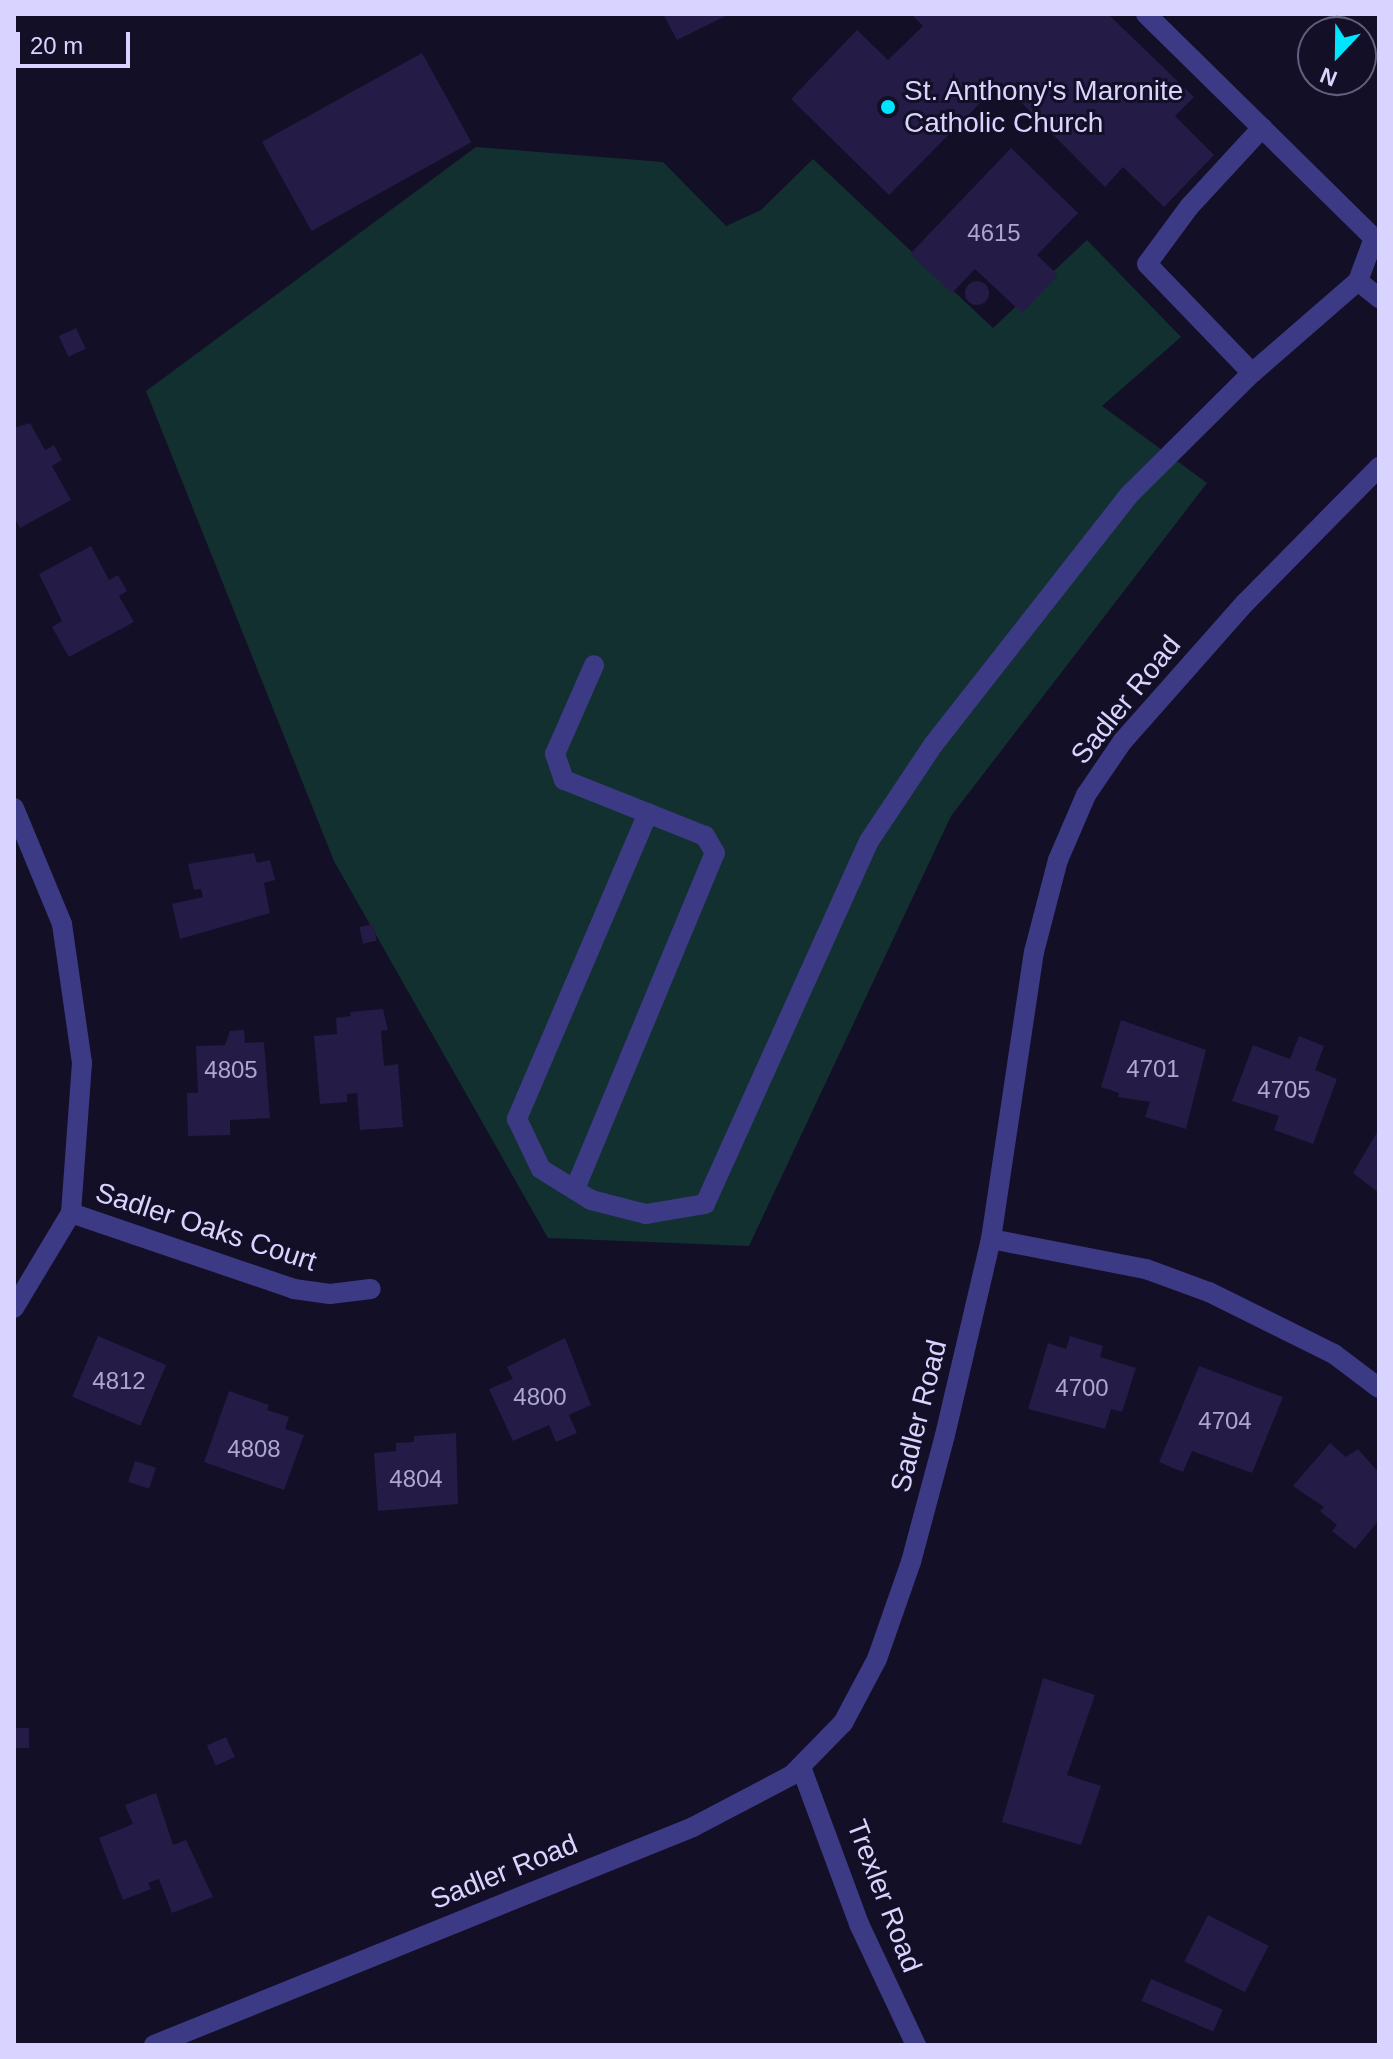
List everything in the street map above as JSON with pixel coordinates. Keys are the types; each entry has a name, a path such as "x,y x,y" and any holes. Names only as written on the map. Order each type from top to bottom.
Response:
{"street":[{"path":"648,813 517,1119 541,1169 591,1200 646,1214 705,1204 869,841 933,745 1129,495 1252,373 1358,281 1374,238 1146,14"},
{"path":"1252,373 1147,264 1189,207 1262,128"},
{"path":"1358,281 1379,298"},
{"name":"Sadler Road","path":"154,2045 693,1827 801,1767 843,1723 877,1659 911,1562 991,1239 1034,952 1058,860 1086,795 1122,742 1246,602 1379,467"},
{"path":"575,1189 715,853 705,836 564,780 555,754 594,665"},
{"path":"14,808 62,924 75,993 82,1063 71,1213 14,1308"},
{"name":"Sadler Oaks Court","path":"71,1213 294,1289 330,1294 371,1289"},
{"path":"991,1239 1146,1269 1209,1292 1334,1354 1379,1388"},
{"name":"Trexler Road","path":"801,1767 859,1924 916,2045"}],"green space":[{"path":"476,147 663,162 726,226 761,210 813,159 993,328 1087,240 1181,337 1102,406 1207,483 951,816 749,1246 548,1238 334,861 146,391"}],"building":[{"path":"663,14 730,14 677,40"},
{"name":"St. Anthony's Maronite Catholic Church","path":"911,14 1108,14 1194,97 1175,116 1214,155 1164,207 1123,167 1105,187 1001,82 889,195 791,99 857,30 888,60 923,26"},
{"path":"422,53 471,142 311,231 262,142"},
{"path":"1011,148 1078,213 1037,255 1058,275 1022,313 975,269 952,293 910,254"},
{"path":"977,281 986,284 989,293 986,302 977,305 968,302 965,293 968,284"},
{"path":"76,328 86,349 69,357 59,336"},
{"path":"30,423 45,450 54,445 62,460 52,466 71,500 20,528 14,517 14,428"},
{"path":"91,546 109,580 118,575 127,591 119,596 134,622 69,657 52,627 62,621 39,574"},
{"path":"254,853 257,863 270,860 275,880 264,883 270,913 180,939 172,904 203,897 201,889 194,890 188,864"},
{"path":"373,924 377,941 363,944 359,927"},
{"path":"383,1009 388,1030 381,1031 384,1066 398,1064 403,1127 360,1130 357,1093 347,1094 347,1102 320,1104 314,1036 337,1034 336,1018 351,1016 350,1012"},
{"path":"1121,1020 1206,1050 1186,1129 1145,1117 1150,1102 1118,1097 1119,1093 1101,1087"},
{"path":"244,1030 245,1043 264,1042 270,1118 230,1120 230,1135 188,1136 187,1093 198,1093 196,1046 225,1045 230,1031"},
{"path":"1299,1036 1324,1046 1315,1070 1337,1079 1313,1144 1274,1130 1279,1116 1232,1101 1253,1045 1290,1059"},
{"path":"1379,1129 1379,1193 1353,1173"},
{"path":"98,1336 166,1365 140,1426 72,1397"},
{"path":"1070,1336 1103,1346 1100,1357 1136,1368 1122,1412 1111,1409 1105,1429 1028,1409 1048,1343 1066,1349"},
{"path":"565,1338 591,1405 569,1415 577,1433 556,1442 549,1425 513,1441 489,1389 513,1379 507,1367"},
{"path":"1199,1366 1283,1397 1252,1473 1192,1451 1183,1472 1159,1462"},
{"path":"229,1391 269,1405 267,1410 289,1417 285,1429 304,1435 284,1490 204,1462"},
{"path":"456,1433 458,1504 378,1511 374,1453 396,1451 396,1443 414,1442 414,1436"},
{"path":"1330,1443 1346,1457 1358,1449 1379,1473 1379,1520 1355,1549 1332,1531 1337,1525 1320,1511 1324,1507 1293,1486"},
{"path":"135,1461 156,1468 149,1489 128,1482"},
{"path":"1043,1678 1095,1695 1067,1775 1101,1786 1081,1845 1002,1822"},
{"path":"14,1728 29,1728 29,1748 14,1748"},
{"path":"226,1737 235,1757 216,1766 207,1746"},
{"path":"156,1793 173,1845 186,1840 213,1897 172,1913 159,1879 148,1883 151,1889 123,1900 99,1838 133,1824 125,1805"},
{"path":"1208,1915 1269,1946 1245,1992 1184,1961"},
{"path":"1151,1979 1223,2009 1213,2032 1142,2001"}],"place":[{"name":"St. Anthony's Maronite Catholic Church","path":"888,107"}]}
